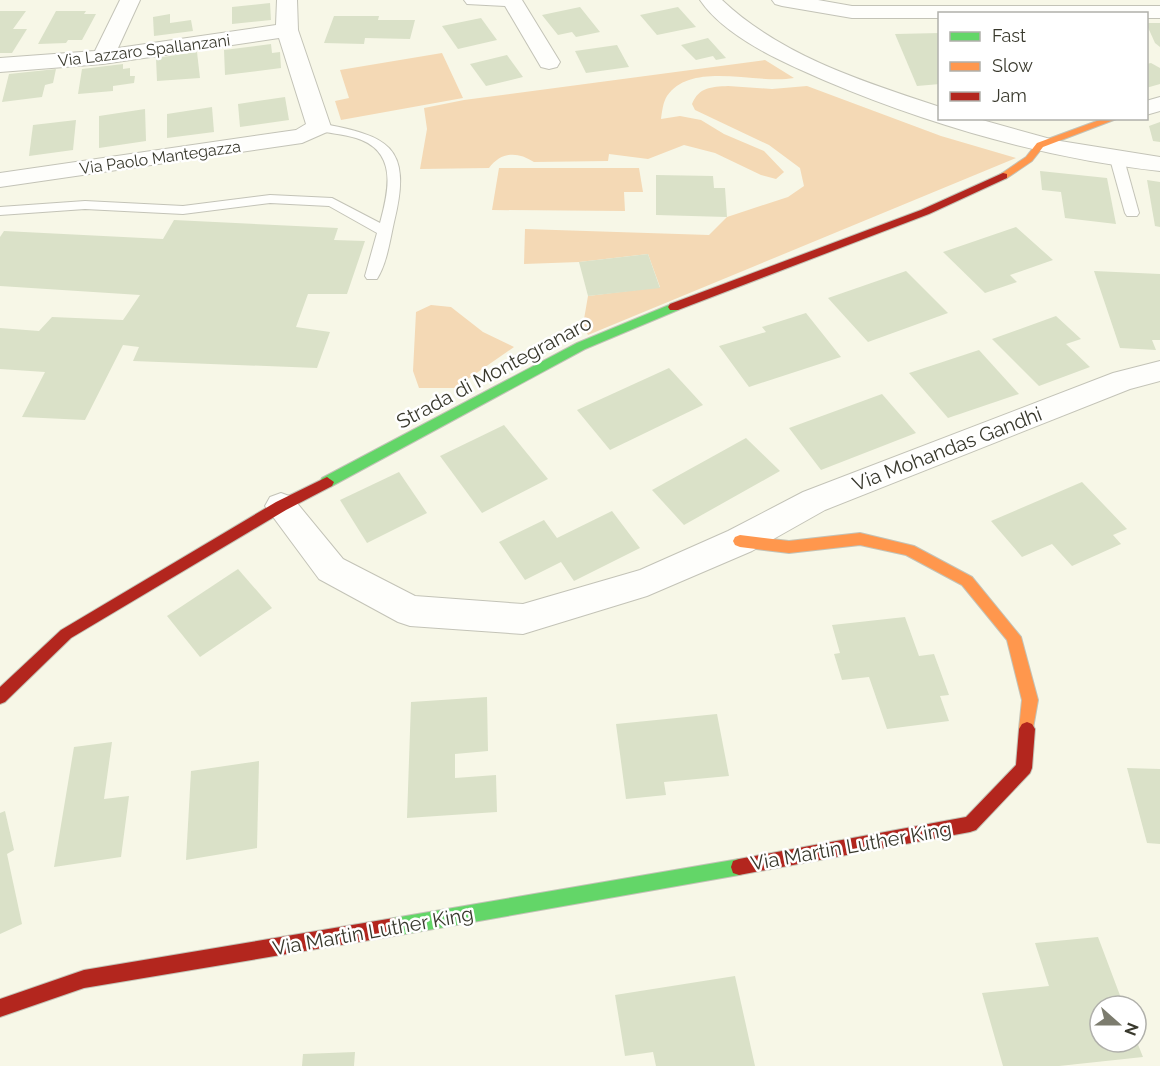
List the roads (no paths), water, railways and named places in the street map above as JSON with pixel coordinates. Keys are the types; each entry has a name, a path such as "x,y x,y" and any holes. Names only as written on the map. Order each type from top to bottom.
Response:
{"street":[{"path":"103,57 130,0"},
{"path":"287,0 287,30 319,127"},
{"path":"474,0 512,0 549,62"},
{"path":"710,0 737,26 779,50 836,77 938,115"},
{"path":"782,0 852,12 1160,12"},
{"name":"Via Lazzaro Spallanzani","path":"0,65 103,57 287,30"},
{"path":"956,120 996,134 1040,145 1160,164"},
{"path":"1040,145 1109,120"},
{"name":"Via Paolo Mantegazza","path":"0,180 302,136 319,127"},
{"name":"Strada di Montegranaro","path":"0,697 66,634 281,507 581,346 638,321 924,212 1011,172 1029,159 1040,145"},
{"name":"Via Mohandas Gandhi","path":"740,541 814,501 1123,380 1160,371"},
{"path":"281,507 331,569 410,611 421,612 523,619 647,582 740,541"},
{"name":"Via Martin Luther King","path":"0,1008 84,979 633,886 970,824 1024,768 1030,700 1014,637 967,581 909,550 860,539 789,547 740,541"}],"lane":[{"path":"319,127 374,141 392,158 396,189 372,276"},
{"path":"1118,159 1132,213"},
{"path":"0,211 85,205 183,210 270,199 332,202 385,231"}]}
